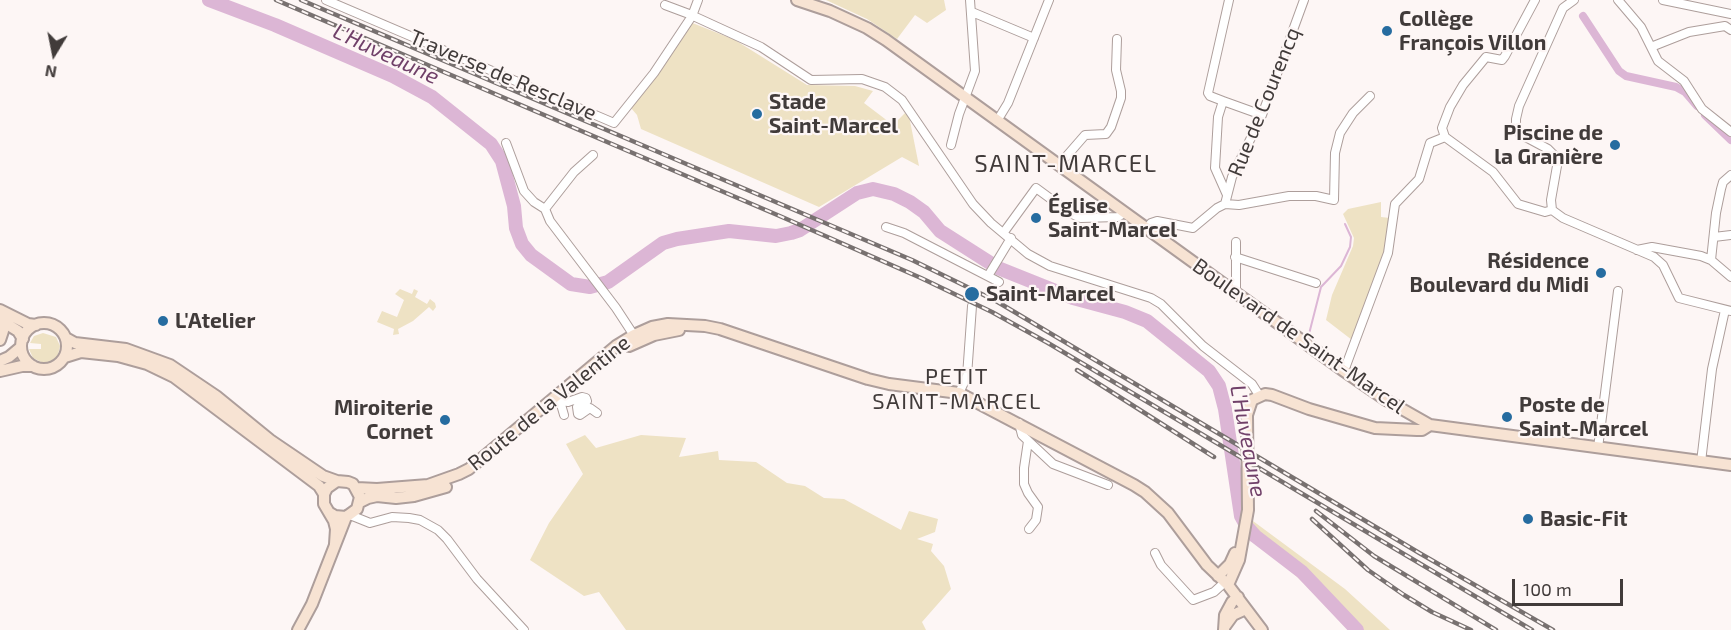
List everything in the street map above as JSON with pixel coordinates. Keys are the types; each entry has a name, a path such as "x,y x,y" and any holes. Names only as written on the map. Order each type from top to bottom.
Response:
{"main road":[{"name":"Boulevard de Saint-Marcel","path":"797,0 830,11 867,28 886,40 1344,371 1386,400 1430,425 1731,465"},
{"path":"0,310 28,324 50,324 75,343 126,349 170,365 216,396 270,440 323,476 348,482 357,488 359,504 348,516 334,544 312,604 298,630"},
{"path":"0,320 18,331 27,361 33,366"},
{"name":"Route de la Valentine","path":"359,504 368,498 404,498 433,492 470,475 560,401 583,378 635,338 652,327 688,324 720,329 868,379 959,393 1019,423 1145,492 1168,513 1207,565 1238,597 1262,630"},
{"path":"0,361 9,357 22,343 26,333 36,325"},
{"path":"0,326 3,332 0,340"},
{"path":"0,371 22,366 48,369 60,363 67,348 66,338"},
{"path":"64,357 81,352 118,356 147,364 174,377 319,486 324,494"},
{"name":"Route de la Valentine","path":"357,488 399,488 429,485 446,480 469,468 568,386 583,378"},
{"path":"560,401 568,386"},
{"path":"1223,581 1243,536 1248,510 1247,416 1252,400 1259,395 1272,395 1309,409 1375,428 1422,430 1430,425"},
{"path":"334,544 336,529 324,504 324,494 327,488 337,481"},
{"path":"391,498 397,494 399,488"},
{"path":"330,513 335,516 348,516"},
{"path":"1224,628 1225,615 1232,602 1238,597"},
{"path":"1224,628 1233,615 1246,609"}],"street":[{"name":"Traverse de Resclave","path":"326,0 614,123 654,73 692,15"},
{"path":"692,15 698,0"},
{"path":"951,145 975,71 970,0"},
{"path":"997,121 1008,103 1049,0"},
{"path":"1229,0 1208,93 1210,96 1262,115"},
{"name":"Rue de Courencq","path":"1225,204 1232,177 1262,115 1304,0"},
{"path":"1535,0 1502,60 1486,57 1462,85 1442,128 1445,137 1493,172 1518,204 1545,212 1552,210"},
{"path":"1574,0 1563,8 1519,106 1516,129 1520,134 1548,149 1556,157 1552,210 1563,218 1654,257 1664,265 1677,294 1684,300 1710,304 1728,310 1712,369 1701,462"},
{"path":"1618,0 1641,27 1658,61 1684,81 1702,109 1731,132"},
{"path":"1663,0 1731,14"},
{"path":"665,5 761,47 811,80 862,79 885,87 902,100 973,204 992,223 1041,262 1151,298 1161,304 1203,346 1252,384 1259,395"},
{"path":"972,15 1034,38"},
{"path":"1651,47 1689,32 1725,26 1731,30"},
{"path":"1058,166 1085,135 1106,134 1112,127 1121,91 1116,70 1117,39"},
{"path":"1146,229 1151,223 1157,221 1193,228 1225,204 1239,205 1289,196 1316,196 1334,200 1335,153 1340,133 1353,113 1370,96"},
{"path":"1223,101 1218,117 1215,168 1227,195"},
{"path":"1344,371 1388,253 1393,209 1419,179 1430,143 1445,137"},
{"path":"506,144 524,191 534,202 545,209 550,221 607,296 635,338"},
{"path":"545,209 574,172 593,154"},
{"path":"1711,260 1721,189 1723,182 1731,175"},
{"path":"1004,231 1036,188 1070,213 1081,218 1118,217 1124,213"},
{"path":"886,226 989,274 999,282"},
{"path":"1714,237 1731,235"},
{"path":"989,274 1011,238"},
{"path":"1236,242 1236,293"},
{"path":"1636,250 1660,248 1711,260 1731,277"},
{"path":"1235,257 1316,283"},
{"path":"1598,448 1618,291"},
{"path":"959,393 967,374 972,306"},
{"path":"564,415 560,401 568,402 582,397 587,401 577,407 578,414 590,408 597,413"},
{"path":"1019,423 1022,435 1060,468 1108,485"},
{"path":"1028,441 1024,484 1038,507 1036,520 1029,529"},
{"path":"359,504 363,516 370,523"},
{"path":"348,516 370,523 399,517 420,520 438,530 477,579 524,630"},
{"path":"1155,553 1161,565 1193,600 1214,592 1223,581"}],"shaded area":[{"path":"826,0 944,0 946,10 927,23 915,15 897,39 867,19"},
{"name":"Stade Saint-Marcel","path":"690,22 735,40 807,85 855,86 873,91 864,103 893,125 905,113 909,116 919,166 902,157 819,207 641,129 637,115 631,108 680,40"},
{"path":"1381,202 1381,217 1390,218 1386,250 1352,340 1326,320 1332,295 1353,246 1354,238 1343,214 1348,209"},
{"path":"400,289 412,294 414,289 418,291 415,297 427,304 430,299 436,307 433,311 429,307 413,321 398,329 399,334 393,335 394,329 377,322 382,311 397,317 404,300 395,294"},
{"path":"43,333 56,337 60,346 55,359 46,363 33,358 29,349 41,349 41,344 30,343 34,336"},
{"path":"585,435 596,448 641,435 686,438 679,457 718,451 719,460 756,462 787,483 805,486 824,498 844,499 901,530 909,511 938,519 935,532 917,539 933,544 931,551 944,566 951,589 922,622 926,630 626,630 599,592 584,596 530,560 549,523 583,474 566,444"},
{"path":"1253,521 1345,589 1390,630 1354,630 1295,575 1249,537"}],"waterway":[{"name":"L'Huveaune","path":"209,0 275,25 393,76 432,97 491,144 502,161 514,206 516,228 522,244 531,255 571,284 590,287 608,282 663,243 677,239 729,231 776,236 791,233 800,230 857,193 873,189 894,194 910,202 924,212 940,231 998,268 1073,298 1125,312 1147,321 1209,371 1219,386 1225,409 1241,516 1247,527 1255,536 1302,572 1357,630"},
{"path":"1583,16 1619,71 1626,76 1676,87 1685,92 1697,106"},
{"path":"1705,115 1731,140"},
{"path":"1309,334 1321,287 1341,266 1350,247 1351,237 1345,224"}],"railway":[{"path":"276,0 782,217 992,312 1532,630"},
{"path":"301,0 912,260 996,301 1553,630"},
{"path":"1077,370 1214,457"},
{"path":"1316,511 1374,556 1496,630"},
{"path":"1312,519 1368,570 1432,612 1471,630"}],"place":[{"name":"Collège François Villon","path":"1387,31"},
{"name":"Stade Saint-Marcel","path":"757,114"},
{"name":"Piscine de la Granière","path":"1615,145"},
{"name":"Église Saint-Marcel","path":"1036,218"},
{"name":"Résidence Boulevard du Midi","path":"1601,273"},
{"name":"Saint-Marcel","path":"972,294"},
{"name":"L'Atelier","path":"163,321"},
{"name":"Poste de Saint-Marcel","path":"1507,417"},
{"name":"Miroiterie Cornet","path":"445,420"},
{"name":"Basic-Fit","path":"1528,519"}],"district":[{"name":"SAINT-MARCEL","path":"1066,164"},
{"name":"PETIT SAINT-MARCEL","path":"957,390"}]}
